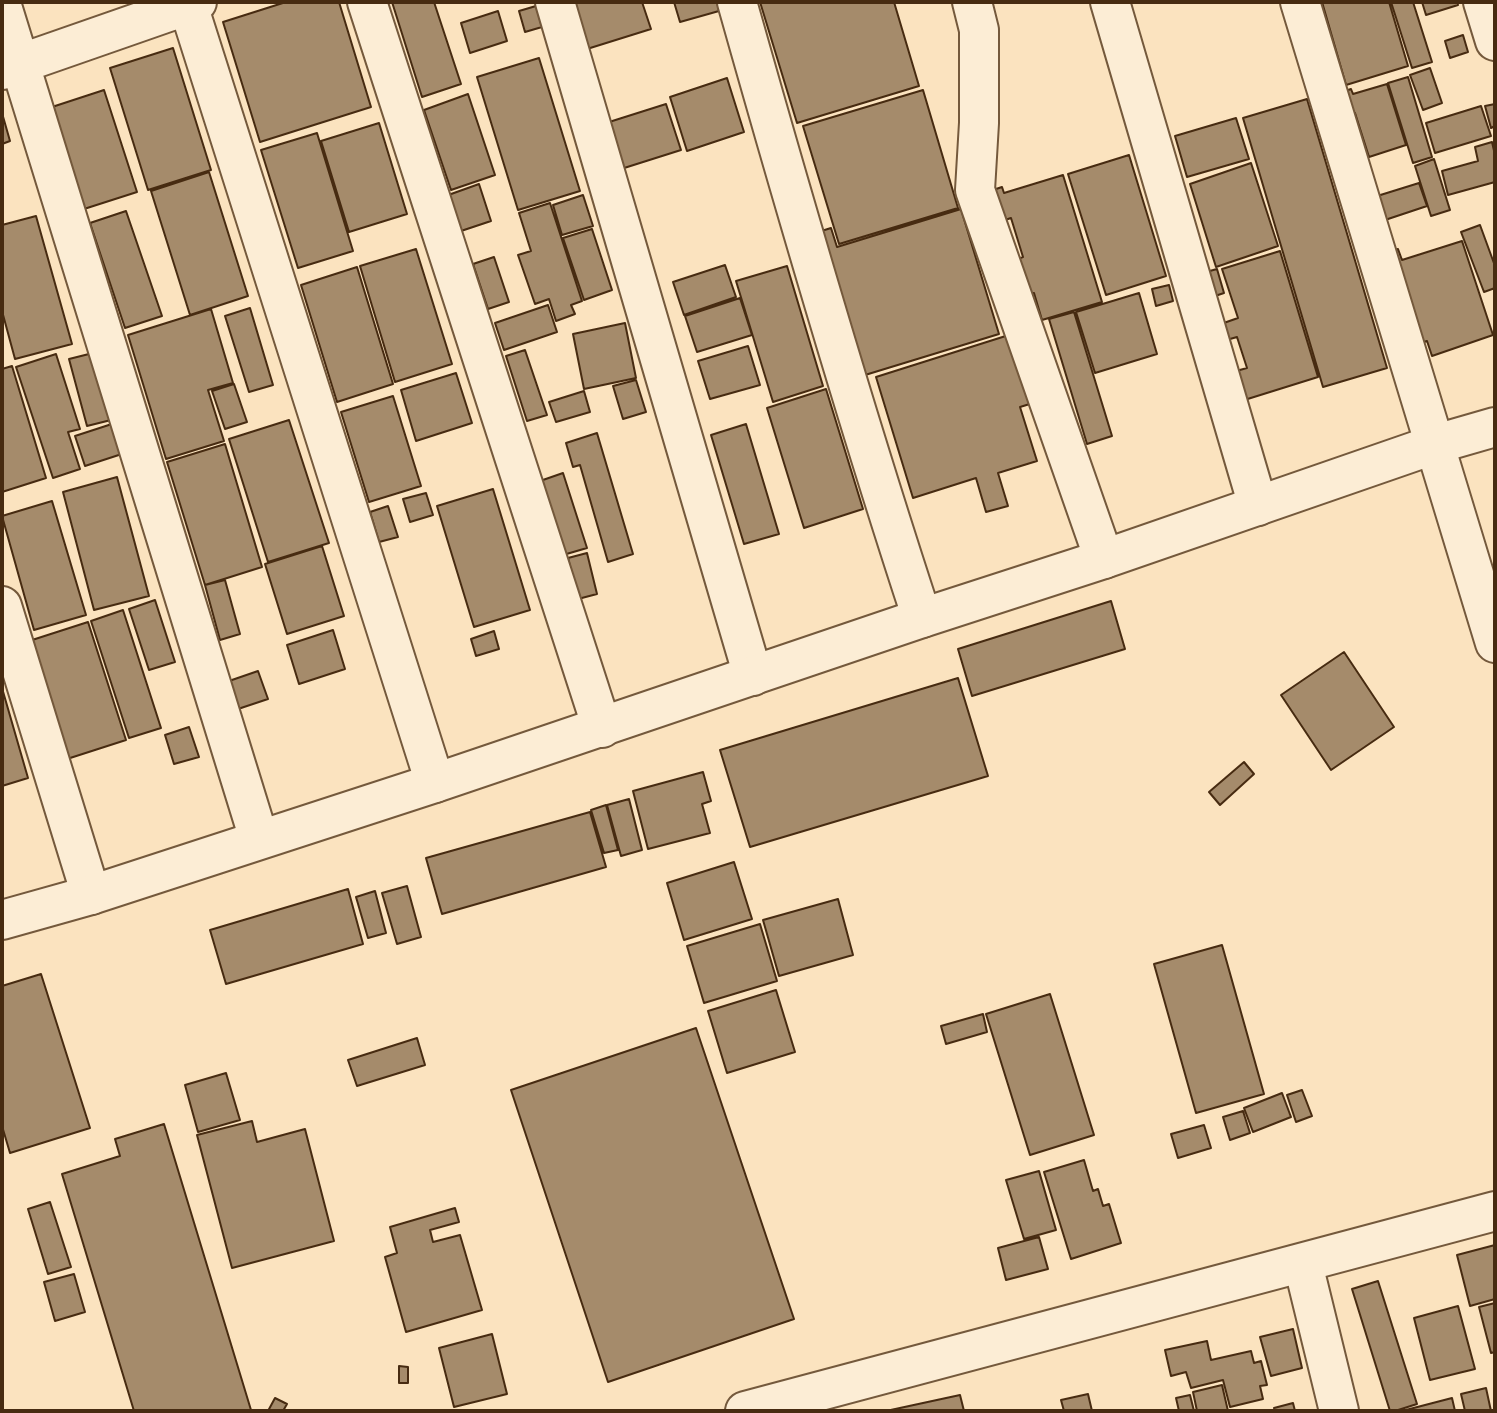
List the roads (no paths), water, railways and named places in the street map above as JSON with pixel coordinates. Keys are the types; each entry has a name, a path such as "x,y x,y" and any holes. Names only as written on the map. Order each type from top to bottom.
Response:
{"street":[{"path":"367,2 602,728"},
{"path":"555,2 753,677"},
{"path":"737,2 824,308 922,618"},
{"path":"972,2 979,30 979,123 975,190 1104,559"},
{"path":"1110,2 1258,506"},
{"path":"1300,2 1495,643"},
{"path":"1483,2 1495,41"},
{"path":"11,67 192,3 435,783"},
{"path":"2,6 11,67 259,839"},
{"path":"2,920 91,895 602,728 1495,426"},
{"path":"2,606 91,895"},
{"path":"745,1411 1303,1264 1495,1210"},
{"path":"1303,1264 1339,1411"}]}
